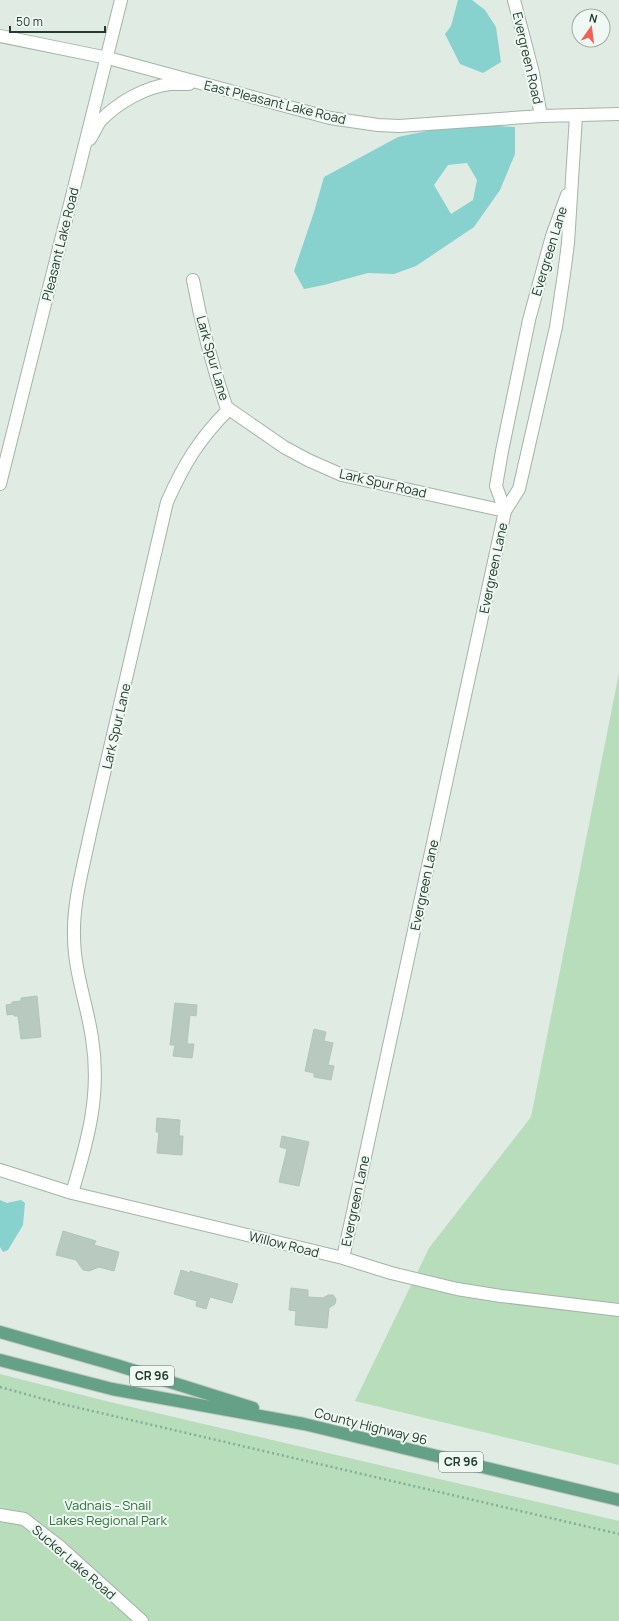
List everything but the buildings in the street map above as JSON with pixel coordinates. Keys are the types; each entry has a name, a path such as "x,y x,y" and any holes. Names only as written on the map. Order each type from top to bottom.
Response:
{"main road":[{"name":"County Highway 96","path":"0,1332 116,1365 304,1424"},
{"name":"County Highway 96","path":"0,1360 112,1389 304,1424 619,1500"}],"street":[{"name":"Evergreen Road","path":"514,0 533,73 541,116"},
{"name":"Pleasant Lake Road","path":"0,484 82,154 108,58 120,2"},
{"name":"East Pleasant Lake Road","path":"0,36 108,58 330,118 378,125 399,126 541,116 619,114"},
{"path":"82,154 100,121 117,107 134,96 150,89 170,84 205,84"},
{"name":"Evergreen Lane","path":"343,1258 505,511 519,489 556,327 568,243 576,116"},
{"name":"Evergreen Lane","path":"505,511 496,486 511,404 529,320 543,269 572,180"},
{"name":"Lark Spur Lane","path":"72,1193 89,1135 95,1084 93,1039 75,962 75,909 80,881 167,502 179,474 193,450 209,429 229,409 226,406 212,364 200,317 193,280"},
{"name":"Lark Spur Road","path":"229,409 284,448 342,475 505,511"},
{"name":"Willow Road","path":"0,1170 72,1193 343,1258 391,1273 457,1288 501,1296 619,1310"},
{"name":"Sucker Lake Road","path":"0,1515 24,1519 58,1546 142,1621"}],"path":[{"path":"0,1387 58,1403 619,1534"}],"green space":[{"path":"619,673 619,1465 355,1401 429,1248 531,1117"},
{"name":"Vadnais - Snail Lakes Regional Park","path":"0,1374 110,1402 619,1521 619,1621 0,1621"}],"water":[{"path":"458,0 472,0 485,10 496,27 501,62 483,73 460,64 445,34 451,26"},
{"path":"480,125 515,127 515,154 500,190 474,227 416,266 394,274 368,273 304,289 294,271 324,177 398,137 436,129","holes":["467,163 477,180 473,200 451,214 434,185 448,165"]},
{"path":"0,1200 7,1203 21,1200 25,1203 23,1225 8,1250 3,1252 0,1247"}]}
